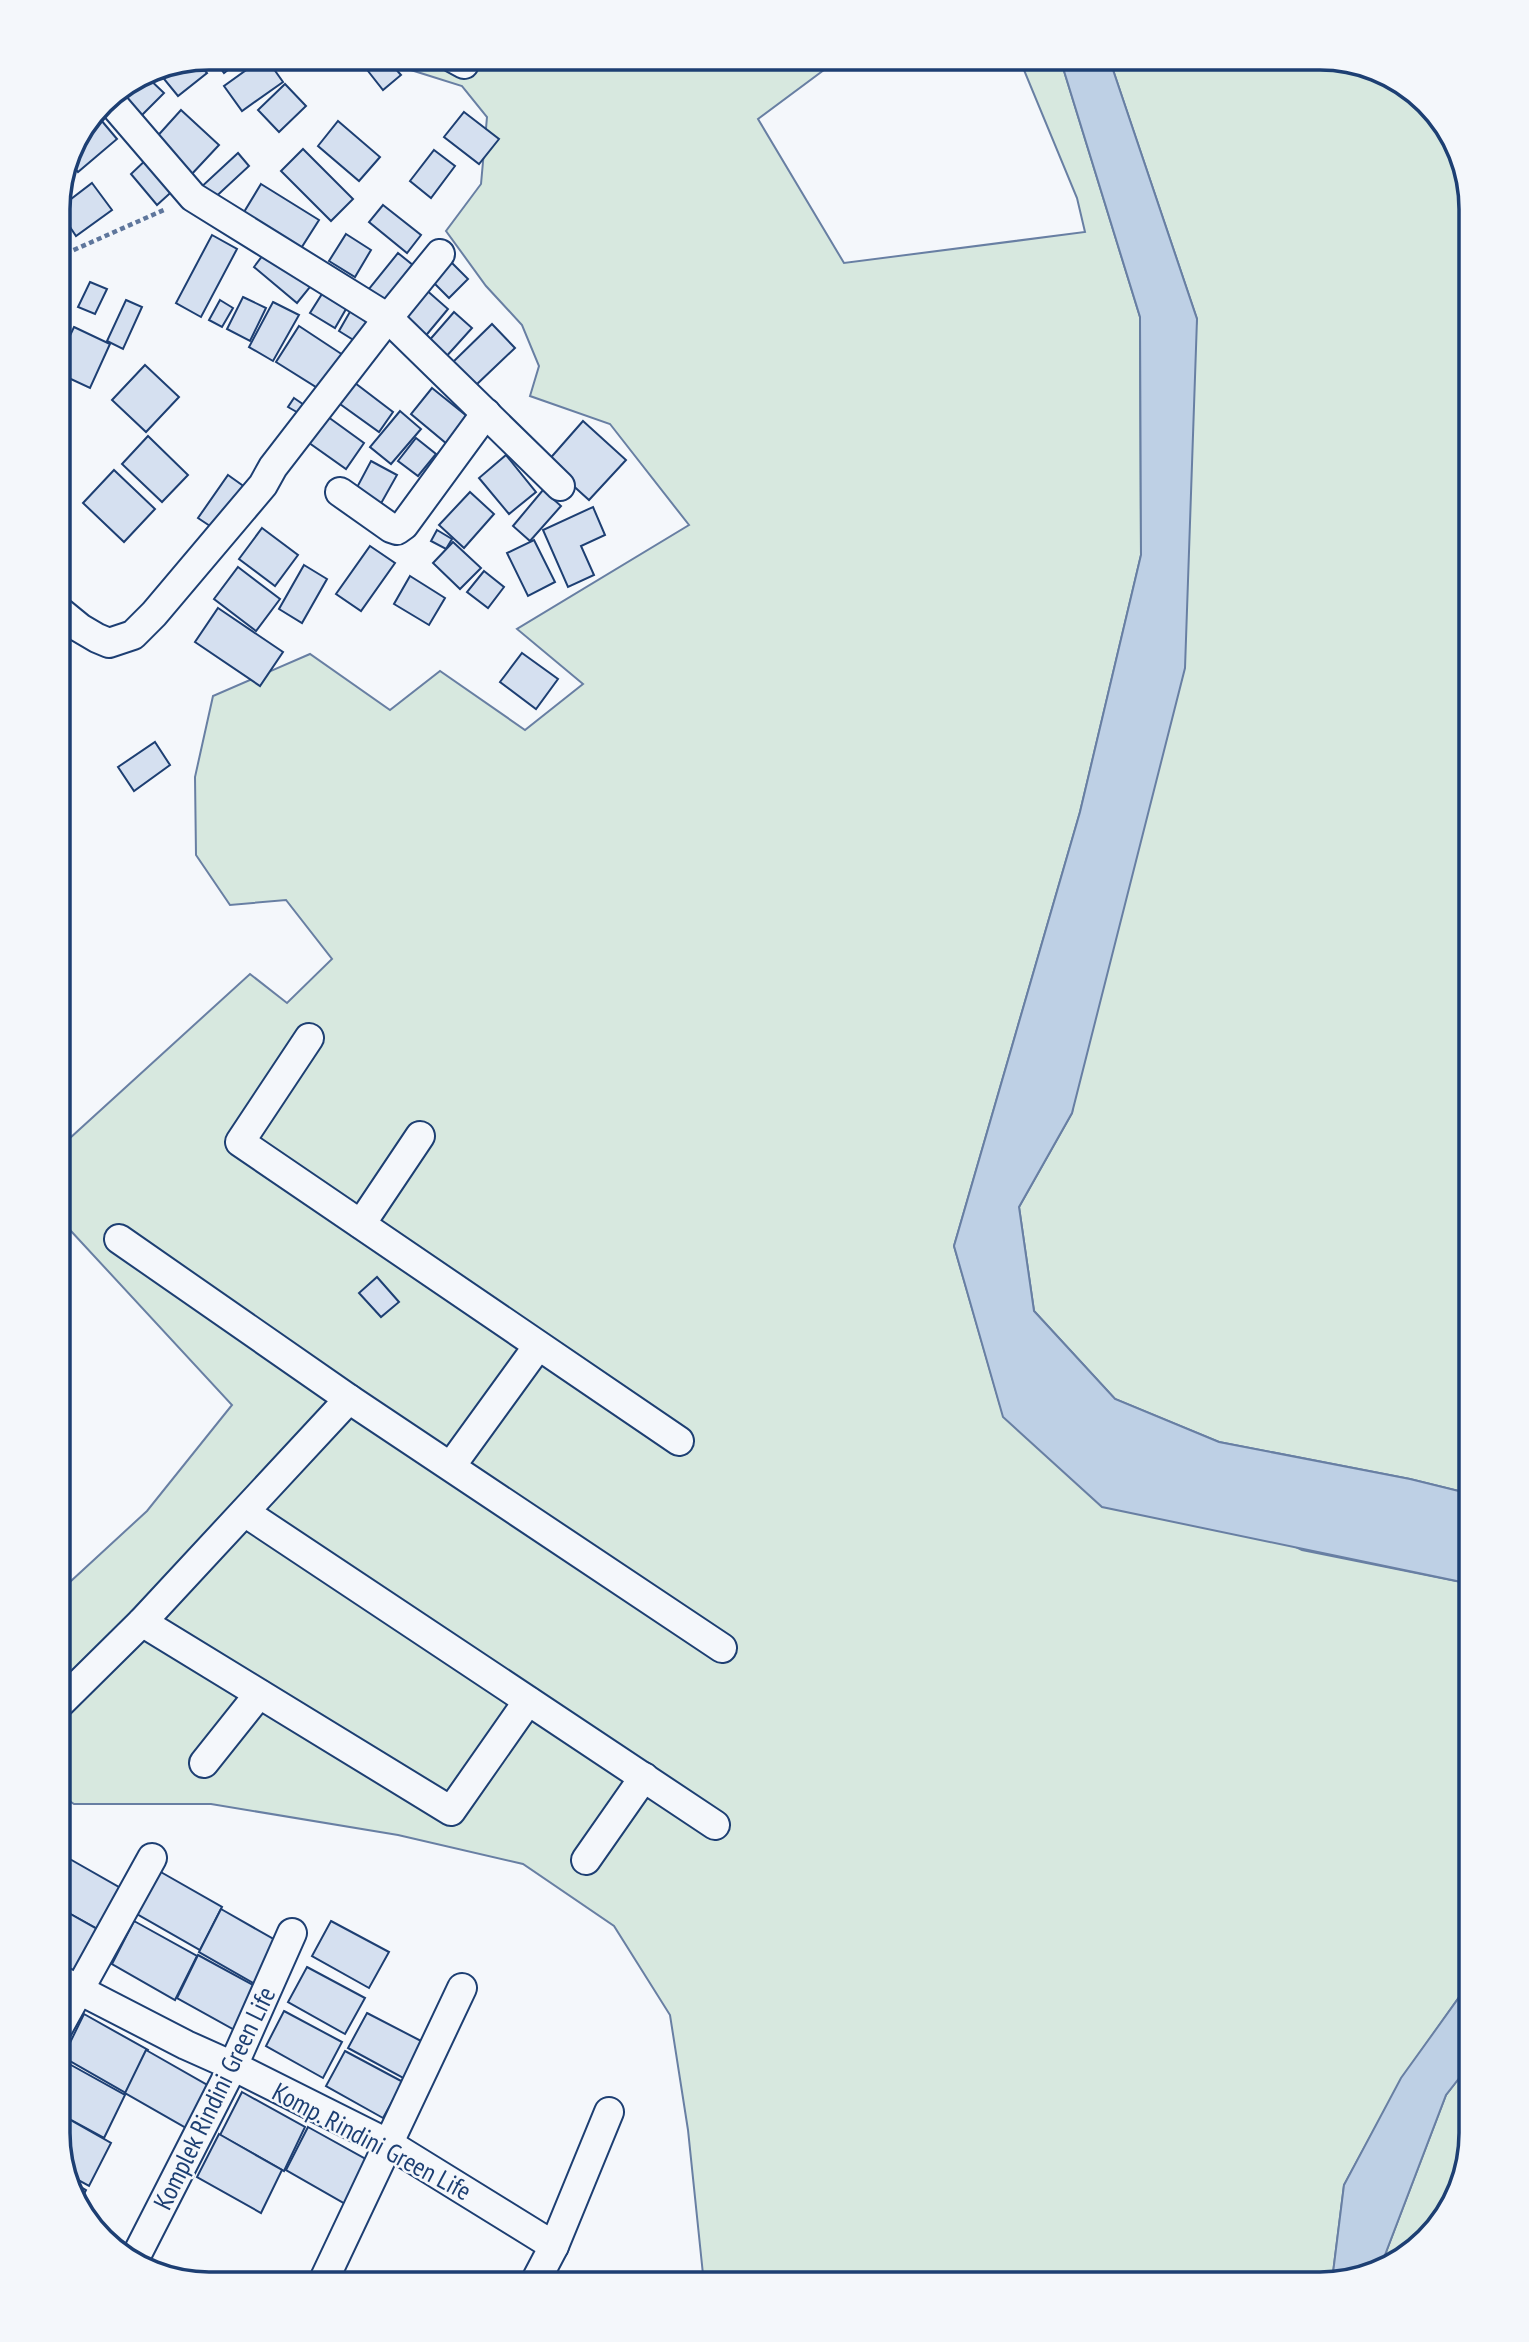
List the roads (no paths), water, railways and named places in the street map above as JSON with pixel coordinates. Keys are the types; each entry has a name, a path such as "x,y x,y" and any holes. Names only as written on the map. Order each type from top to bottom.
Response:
{"street":[{"path":"116,107 193,197 388,318 560,486"},
{"path":"70,619 88,633 109,643 133,635 154,614 263,485 273,467 440,254"},
{"path":"340,492 397,530 404,525 486,413"},
{"path":"309,1038 240,1142 679,1441"},
{"path":"360,1224 420,1136"},
{"path":"119,1239 349,1399 722,1648"},
{"path":"451,1466 538,1346"},
{"path":"70,1694 246,1513 349,1399"},
{"path":"246,1513 715,1825"},
{"path":"142,1622 451,1811 528,1700"},
{"path":"205,1763 259,1694"},
{"path":"586,1860 644,1777"},
{"path":"70,1982 152,1858"},
{"name":"Komplek Rindini Green Life","path":"138,2253 233,2066 292,1933"},
{"name":"Komp. Rindini Green Life","path":"70,1985 186,2045 389,2144 554,2246"},
{"path":"327,2272 462,1989"},
{"path":"540,2272 554,2246 609,2112"}],"water":[{"path":"1064,70 1113,70 1197,319 1185,668 1072,1113 1019,1207 1034,1311 1115,1399 1219,1442 1459,1491 1459,1581 1102,1507 1003,1417 954,1246 1080,812 1141,555 1140,317"},
{"path":"1459,1997 1459,2078 1446,2095 1385,2255 1356,2267 1333,2271 1344,2185 1401,2078"}]}
